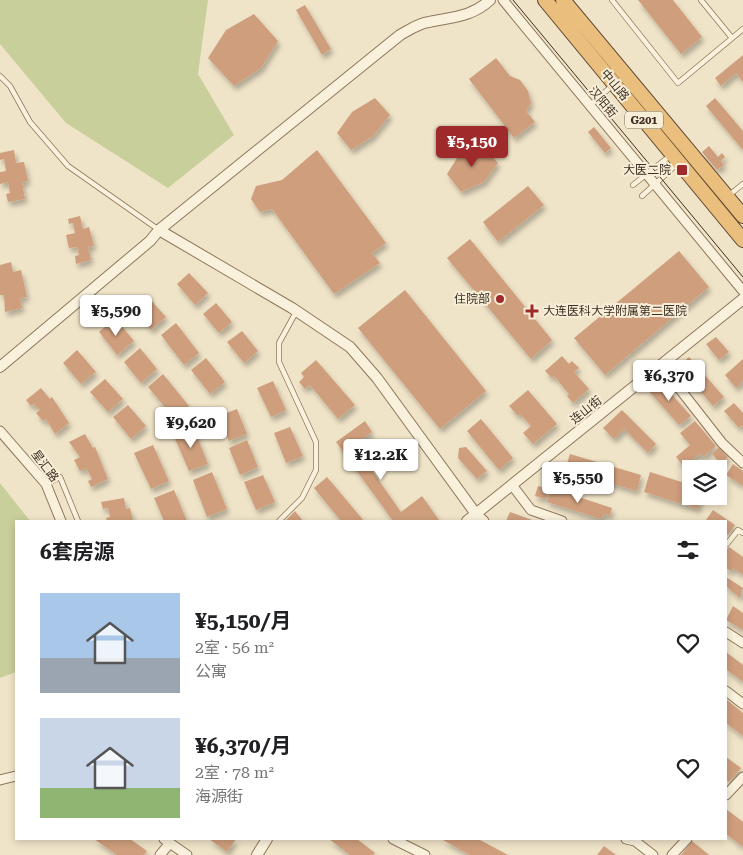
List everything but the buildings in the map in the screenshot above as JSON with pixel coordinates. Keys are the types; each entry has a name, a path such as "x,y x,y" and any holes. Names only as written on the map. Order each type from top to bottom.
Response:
{"highway":[{"name":"中山路","path":"545,0 743,240"},
{"name":"中山路","path":"563,0 743,216"}],"street":[{"path":"0,367 150,241 159,230 400,34 427,22 449,20 480,10 490,0"},
{"name":"汉阳街","path":"503,0 647,174 742,293"},
{"path":"159,230 296,311 350,348 377,378 480,518"},
{"name":"连山街","path":"480,518 512,485 661,365 742,293"},
{"path":"661,365 722,443 743,463"},
{"name":"星汇路","path":"0,431 46,484 61,520"},
{"path":"512,485 531,510 559,520"},
{"path":"727,633 743,643"},
{"path":"727,692 743,704"},
{"path":"0,780 15,776"},
{"path":"727,795 743,777"},
{"path":"257,855 265,840"},
{"path":"395,840 425,855"},
{"path":"630,840 635,841 653,855"},
{"path":"672,855 686,840"},
{"path":"160,855 167,841 187,855"}],"lane":[{"path":"612,0 678,83 743,29"},
{"path":"701,0 732,38"},
{"path":"0,76 10,86 30,122 68,166 159,230"},
{"path":"589,106 614,84"},
{"path":"633,185 647,174 676,158"},
{"path":"642,196 676,158"},
{"path":"727,196 743,184"},
{"path":"280,520 302,498 316,470 316,442 279,362 279,343 296,311"},
{"path":"46,484 60,477 78,520"},
{"path":"727,544 738,530 743,533"}],"green space":[{"path":"0,0 208,0 198,74 234,135 168,188 66,123 0,44"},
{"path":"0,483 29,520 15,520 15,672 0,678"}],"tram line":[{"path":"513,0 743,277"}],"place":[{"name":"大医二院","path":"682,170"},
{"name":"住院部","path":"500,299"},
{"name":"大连医科大学附属第二医院","path":"532,311"}]}
